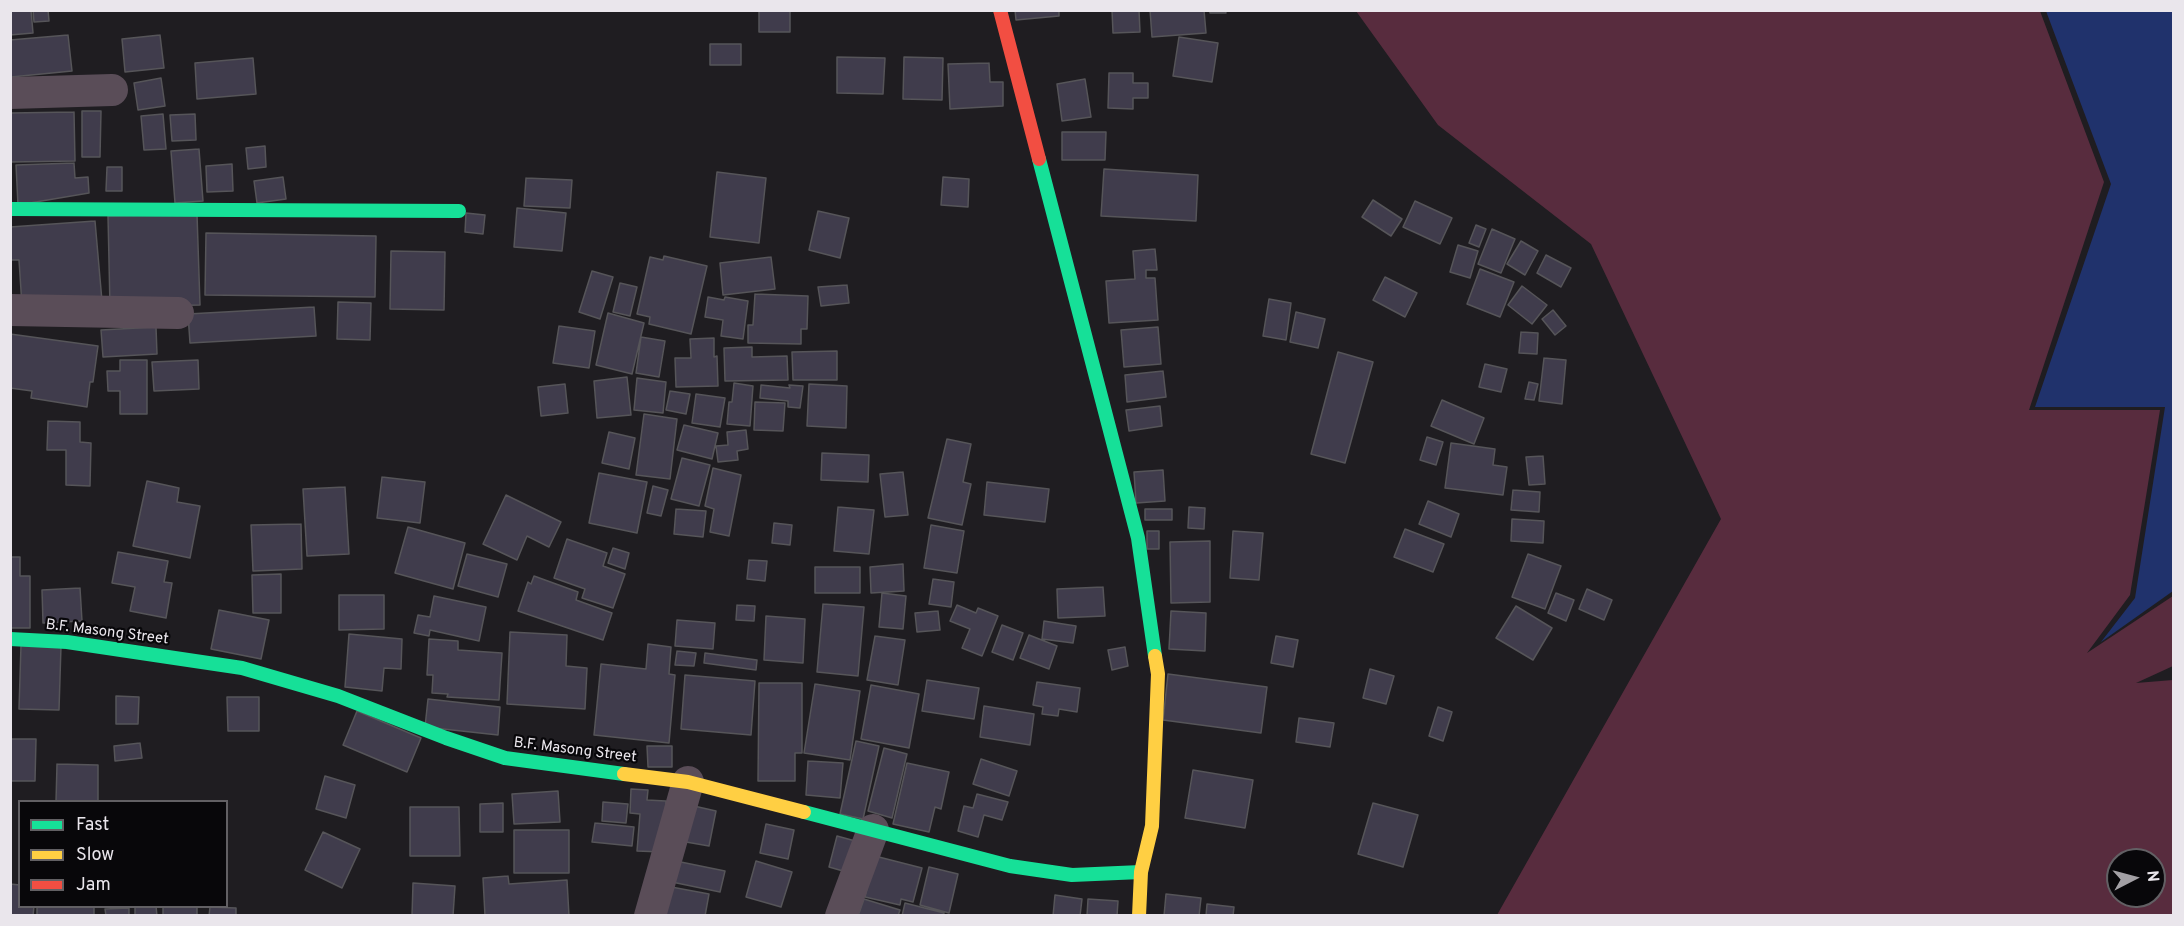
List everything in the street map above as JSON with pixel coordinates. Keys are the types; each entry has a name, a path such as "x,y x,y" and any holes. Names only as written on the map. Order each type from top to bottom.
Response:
{"street":[{"path":"1000,10 1138,538 1158,674 1152,826 1141,872 1139,915"},
{"path":"10,93 112,90"},
{"path":"10,209 459,211"},
{"path":"10,310 178,313"},
{"name":"B.F. Masong Street","path":"10,639 67,642 242,668 338,696 505,758 688,782 1010,866 1072,875 1141,872"},
{"path":"650,915 688,782"},
{"path":"841,915 873,830"}],"shaded area":[{"path":"1356,11 2040,11 2104,182 2029,410 2160,410 2130,595 2087,653 2173,596 2173,666 2136,683 2173,680 2173,915 1497,915 1721,519 1591,244 1438,125"}],"water":[{"path":"2046,11 2173,11 2173,591 2101,642 2135,598 2165,407 2035,407 2111,184"}],"building":[{"path":"10,10 31,10 33,33 10,35"},
{"path":"33,10 48,10 49,21 34,22"},
{"path":"1015,10 1059,10 1059,16 1016,20"},
{"path":"1112,10 1139,10 1140,32 1113,33"},
{"path":"1150,10 1204,10 1206,33 1152,37"},
{"path":"1210,10 1225,10 1226,13 1210,13"},
{"path":"759,11 790,11 790,32 759,32"},
{"path":"68,35 72,71 11,77 10,40"},
{"path":"160,35 164,68 125,72 122,39"},
{"path":"1179,37 1218,43 1212,82 1173,76"},
{"path":"710,44 741,44 741,65 710,65"},
{"path":"837,57 885,58 883,94 837,93"},
{"path":"904,57 943,58 942,100 903,99"},
{"path":"253,58 256,94 197,99 195,63"},
{"path":"989,63 990,82 1003,82 1003,106 950,109 948,64"},
{"path":"1109,73 1133,73 1133,83 1148,83 1148,98 1133,98 1133,109 1108,108"},
{"path":"161,78 165,106 138,110 134,83"},
{"path":"1085,79 1091,117 1062,121 1057,84"},
{"path":"82,111 101,111 100,157 82,157"},
{"path":"74,112 75,161 10,162 10,113"},
{"path":"163,114 166,149 144,150 141,116"},
{"path":"195,114 196,140 172,141 170,115"},
{"path":"1062,132 1106,132 1105,160 1062,160"},
{"path":"265,146 266,167 248,169 246,148"},
{"path":"199,149 203,201 175,203 171,151"},
{"path":"74,163 75,178 88,177 89,193 18,205 16,165"},
{"path":"232,164 233,191 207,192 206,166"},
{"path":"107,167 122,167 122,191 106,191"},
{"path":"1104,169 1198,175 1196,221 1101,216"},
{"path":"717,172 766,178 759,243 710,237"},
{"path":"283,177 286,199 257,203 254,181"},
{"path":"943,177 969,179 968,207 941,205"},
{"path":"526,178 572,180 570,208 524,206"},
{"path":"1373,200 1402,219 1391,236 1362,217"},
{"path":"1415,201 1452,218 1440,244 1403,227"},
{"path":"517,208 566,213 562,251 514,247"},
{"path":"818,211 849,218 840,258 809,250"},
{"path":"466,213 485,215 483,234 465,232"},
{"path":"197,214 200,305 110,307 108,216"},
{"path":"95,221 102,301 22,306 19,260 10,260 10,227"},
{"path":"1476,225 1486,229 1479,247 1469,243"},
{"path":"1492,229 1515,239 1501,273 1478,264"},
{"path":"206,233 376,236 375,297 205,295"},
{"path":"1521,241 1538,251 1525,275 1507,264"},
{"path":"1458,245 1478,251 1470,278 1450,272"},
{"path":"1155,249 1157,270 1146,270 1146,278 1155,278 1158,320 1109,323 1106,281 1135,279 1133,251"},
{"path":"391,251 445,252 444,310 390,309"},
{"path":"1546,255 1571,268 1561,287 1537,273"},
{"path":"664,256 707,266 691,334 649,324 650,317 637,314 650,257 663,260"},
{"path":"771,257 775,289 723,295 720,263"},
{"path":"1480,269 1514,282 1500,317 1467,304"},
{"path":"592,271 613,277 600,319 579,312"},
{"path":"1385,277 1417,293 1405,317 1373,300"},
{"path":"620,283 637,287 630,316 613,312"},
{"path":"847,285 849,303 821,306 818,287"},
{"path":"1522,286 1547,305 1532,324 1508,305"},
{"path":"755,294 808,296 807,329 801,329 801,344 748,343 748,325 753,325"},
{"path":"708,297 748,301 743,339 721,336 723,320 705,317"},
{"path":"1269,299 1291,303 1286,340 1263,336"},
{"path":"338,302 371,303 370,340 337,339"},
{"path":"314,307 316,336 190,343 188,314"},
{"path":"1553,310 1566,326 1555,335 1542,319"},
{"path":"1296,312 1325,319 1318,348 1290,342"},
{"path":"608,313 644,323 632,374 596,365"},
{"path":"559,326 595,331 589,368 553,363"},
{"path":"156,327 157,354 103,357 101,330"},
{"path":"1158,327 1161,364 1124,367 1121,330"},
{"path":"1521,332 1538,333 1537,354 1519,353"},
{"path":"10,334 98,346 87,407 31,398 32,391 10,388"},
{"path":"641,337 665,341 659,377 636,373"},
{"path":"714,338 718,386 676,387 675,358 691,358 690,339"},
{"path":"752,347 752,357 787,356 788,380 725,381 724,348"},
{"path":"837,351 837,380 793,380 792,352"},
{"path":"1338,352 1373,362 1345,463 1311,454"},
{"path":"1544,358 1566,360 1562,404 1539,401"},
{"path":"120,360 147,360 147,414 120,414 120,391 108,391 107,371 120,371"},
{"path":"198,360 199,389 154,391 152,362"},
{"path":"1485,364 1507,369 1501,392 1479,387"},
{"path":"1163,371 1166,397 1127,402 1125,375"},
{"path":"627,377 631,415 597,418 594,381"},
{"path":"637,378 666,382 663,413 634,410"},
{"path":"1529,382 1538,384 1534,400 1525,399"},
{"path":"734,383 753,386 750,426 727,424"},
{"path":"565,384 568,413 541,416 538,387"},
{"path":"809,384 847,386 846,428 807,426"},
{"path":"761,385 790,388 789,385 803,386 800,408 788,407 788,401 760,398"},
{"path":"670,391 690,394 686,414 666,410"},
{"path":"696,394 725,398 720,427 692,423"},
{"path":"1442,400 1484,418 1474,444 1431,426"},
{"path":"755,402 785,403 783,431 754,430"},
{"path":"1160,406 1162,426 1129,431 1126,410"},
{"path":"644,414 677,419 670,479 636,475"},
{"path":"48,421 80,422 80,442 91,443 90,486 66,485 66,450 47,450"},
{"path":"684,425 718,433 712,459 677,450"},
{"path":"746,430 748,449 737,451 738,460 718,462 716,446 728,445 727,432"},
{"path":"609,432 635,438 629,469 602,463"},
{"path":"1427,437 1443,442 1436,465 1420,460"},
{"path":"947,439 971,444 963,482 971,484 962,525 928,518"},
{"path":"1451,443 1495,449 1493,465 1507,467 1503,495 1445,488"},
{"path":"822,453 869,455 868,482 821,480"},
{"path":"1543,456 1545,484 1529,485 1526,457"},
{"path":"682,458 710,465 699,506 671,499"},
{"path":"713,468 741,475 729,536 710,532 714,509 705,506"},
{"path":"1163,470 1165,501 1136,503 1134,472"},
{"path":"903,472 908,515 885,517 880,474"},
{"path":"599,473 647,482 637,533 589,523"},
{"path":"382,477 425,482 420,523 377,518"},
{"path":"147,481 179,488 177,502 200,506 190,558 133,546"},
{"path":"987,482 1049,489 1045,522 984,515"},
{"path":"653,486 668,490 661,516 647,513"},
{"path":"345,487 349,554 307,556 303,489"},
{"path":"1513,490 1540,492 1539,512 1511,510"},
{"path":"506,495 561,522 549,547 527,536 517,560 483,544"},
{"path":"1428,501 1459,514 1451,537 1419,524"},
{"path":"838,507 874,510 869,554 834,551"},
{"path":"1189,507 1205,508 1204,529 1188,528"},
{"path":"676,509 706,511 703,537 674,534"},
{"path":"1145,509 1172,509 1172,520 1145,520"},
{"path":"1512,519 1544,521 1543,543 1511,541"},
{"path":"774,523 792,525 790,545 772,543"},
{"path":"301,524 302,569 253,571 251,525"},
{"path":"931,525 964,531 957,573 924,568"},
{"path":"408,527 465,543 453,589 395,573"},
{"path":"1405,529 1444,544 1433,572 1394,557"},
{"path":"1147,531 1159,531 1159,549 1147,549"},
{"path":"1233,531 1263,533 1259,580 1230,578"},
{"path":"567,539 607,553 603,566 625,574 613,608 582,598 585,589 554,578"},
{"path":"1210,541 1210,602 1171,603 1170,542"},
{"path":"613,548 629,553 625,569 608,563"},
{"path":"118,552 168,561 164,582 172,583 166,618 130,611 135,587 112,583"},
{"path":"467,554 507,564 498,597 458,586"},
{"path":"1528,554 1561,566 1545,609 1512,597"},
{"path":"10,557 20,557 20,576 30,576 30,628 10,628"},
{"path":"749,560 767,561 765,581 747,579"},
{"path":"903,564 904,591 871,593 870,567"},
{"path":"815,567 860,567 860,593 815,593"},
{"path":"281,574 281,613 253,613 252,575"},
{"path":"534,576 578,592 576,600 612,613 603,640 518,611 528,582 531,584"},
{"path":"933,579 954,582 951,607 929,604"},
{"path":"1103,587 1105,616 1058,618 1057,589"},
{"path":"80,588 82,621 43,623 42,590"},
{"path":"1587,589 1612,600 1604,620 1579,609"},
{"path":"882,593 906,596 903,629 879,627"},
{"path":"1556,593 1574,600 1566,621 1548,613"},
{"path":"339,595 384,595 384,629 339,630"},
{"path":"434,596 486,607 479,641 430,630 429,636 414,633 418,615 430,617"},
{"path":"823,604 864,607 858,676 817,672"},
{"path":"737,605 755,606 754,621 736,620"},
{"path":"957,605 976,613 978,608 998,616 982,656 962,648 970,629 950,621"},
{"path":"1516,606 1552,628 1533,660 1496,638"},
{"path":"219,610 269,620 261,659 211,649"},
{"path":"938,611 940,630 917,632 915,613"},
{"path":"1171,611 1206,613 1205,651 1169,649"},
{"path":"766,616 805,619 803,663 764,660"},
{"path":"677,620 715,623 713,649 675,646"},
{"path":"1044,621 1076,626 1073,643 1042,639"},
{"path":"1002,625 1023,633 1013,660 992,652"},
{"path":"510,632 567,635 566,666 587,668 585,709 507,704"},
{"path":"349,634 402,639 401,669 384,668 382,691 345,687"},
{"path":"1029,635 1057,646 1049,669 1020,658"},
{"path":"875,636 905,640 898,685 867,680"},
{"path":"1276,636 1298,640 1293,667 1271,663"},
{"path":"429,639 458,641 458,650 502,653 499,700 447,697 448,694 432,693 433,675 427,675"},
{"path":"648,644 671,647 669,674 675,675 669,743 594,735 601,664 646,669"},
{"path":"21,645 61,646 59,710 19,709"},
{"path":"1125,647 1128,666 1112,670 1108,650"},
{"path":"677,651 696,653 694,666 675,665"},
{"path":"705,653 757,660 756,670 704,663"},
{"path":"1370,669 1394,676 1386,704 1363,698"},
{"path":"1168,674 1267,687 1261,733 1163,720"},
{"path":"685,675 755,681 751,735 681,729"},
{"path":"927,680 979,688 974,719 922,711"},
{"path":"1037,682 1080,688 1077,712 1059,709 1058,716 1042,714 1043,707 1033,705"},
{"path":"759,683 802,683 802,753 795,753 795,781 758,781"},
{"path":"815,684 860,691 850,760 804,753"},
{"path":"871,685 919,694 909,748 861,739"},
{"path":"116,696 139,697 138,724 116,724"},
{"path":"227,697 259,697 259,731 228,731"},
{"path":"428,699 500,707 498,735 425,727"},
{"path":"984,706 1034,714 1030,745 980,737"},
{"path":"1438,707 1452,712 1443,741 1429,736"},
{"path":"357,711 421,738 407,772 343,745"},
{"path":"1299,718 1334,723 1330,747 1296,742"},
{"path":"10,739 36,739 35,781 10,781"},
{"path":"856,741 879,746 863,819 840,814"},
{"path":"140,743 142,758 115,761 114,746"},
{"path":"647,746 672,746 672,767 648,767"},
{"path":"884,748 907,754 892,818 868,811"},
{"path":"981,759 1017,771 1009,796 973,784"},
{"path":"808,761 843,763 840,798 806,795"},
{"path":"907,763 949,772 941,809 935,807 929,832 893,824"},
{"path":"57,764 98,765 98,800 56,800"},
{"path":"1193,770 1253,780 1245,828 1185,818"},
{"path":"325,776 355,785 346,818 316,809"},
{"path":"631,789 648,790 647,800 666,801 662,852 637,851 640,814 630,813"},
{"path":"558,791 560,822 514,824 512,794"},
{"path":"977,794 1008,802 1002,820 984,815 978,837 958,831 964,806 973,808"},
{"path":"603,802 628,804 626,823 602,821"},
{"path":"503,803 503,832 480,832 480,804"},
{"path":"1373,803 1418,815 1403,867 1358,854"},
{"path":"694,806 716,811 709,846 686,842"},
{"path":"410,807 459,807 460,856 410,856"},
{"path":"595,823 634,827 632,846 592,842"},
{"path":"766,824 794,830 788,859 760,853"},
{"path":"514,830 569,830 569,873 514,873"},
{"path":"323,832 360,849 342,888 305,870"},
{"path":"837,836 859,842 850,873 829,867"},
{"path":"875,856 922,868 913,902 901,899 900,905 865,897"},
{"path":"671,860 725,871 720,892 667,881"},
{"path":"756,861 792,872 781,907 746,897"},
{"path":"929,867 958,874 949,913 920,905"},
{"path":"508,876 509,884 567,880 569,916 485,916 483,878"},
{"path":"413,883 455,886 453,916 412,916"},
{"path":"10,884 18,885 18,908 34,908 33,916 10,916"},
{"path":"666,886 709,894 705,916 661,916"},
{"path":"1166,894 1201,898 1199,916 1164,916"},
{"path":"1055,895 1082,899 1080,916 1053,916"},
{"path":"864,899 900,910 898,916 858,916"},
{"path":"1088,899 1118,901 1117,916 1087,916"},
{"path":"905,903 944,913 943,916 902,916"},
{"path":"1207,904 1234,907 1233,916 1206,916"},
{"path":"37,908 94,908 94,916 37,916"},
{"path":"129,908 129,916 106,916 105,909"},
{"path":"135,908 156,908 157,916 135,916"},
{"path":"163,908 197,908 197,916 163,916"},
{"path":"210,908 236,908 236,916 209,916"}],"traffic: fast":[{"path":"1039,159 1138,538 1155,656"},
{"path":"10,209 459,211"},
{"path":"10,639 67,642 242,668 338,696 505,758 624,774"},
{"path":"804,812 1010,866 1072,875 1141,872"}],"traffic: slow":[{"path":"1139,916 1141,872 1152,826 1158,674 1155,656"},
{"path":"624,774 688,782 804,812"}],"traffic: jam":[{"path":"1000,10 1039,159"}]}
